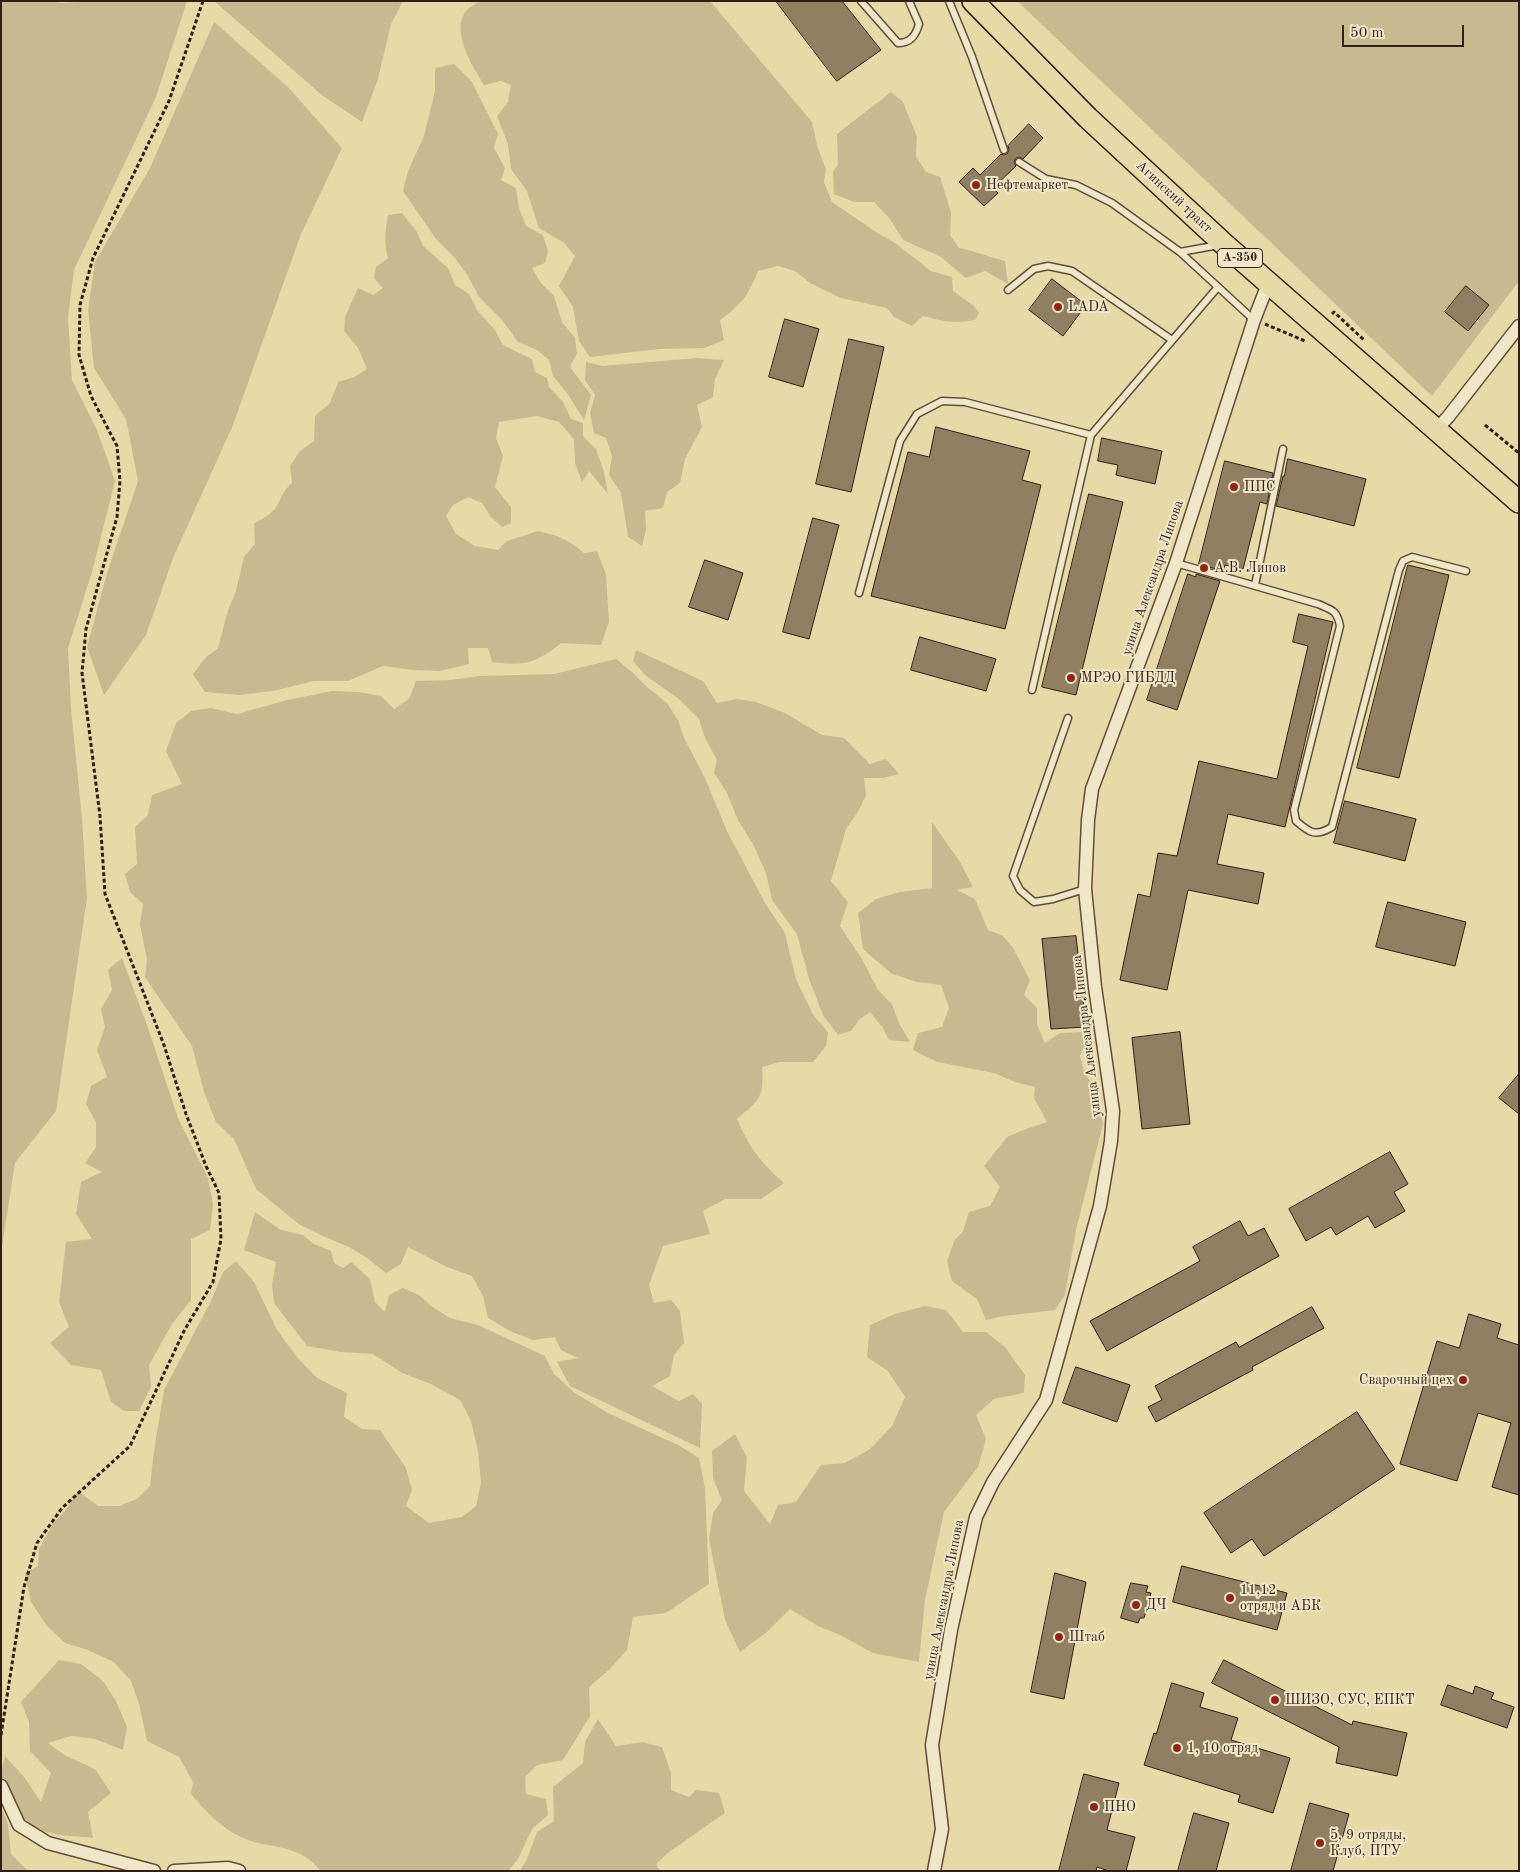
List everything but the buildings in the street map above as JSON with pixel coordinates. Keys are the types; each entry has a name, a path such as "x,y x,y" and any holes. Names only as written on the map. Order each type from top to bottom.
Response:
{"highway":[{"name":"Агинский тракт","path":"973,1 1088,118 1268,284 1519,502"}],"street":[{"name":"улица Александра Липова","path":"934,1870 942,1829 932,1746 951,1630 976,1517 992,1482 1046,1400 1100,1206 1112,1141 1113,1111 1095,987 1086,889 1088,820 1092,789 1176,563 1254,320 1268,284"},
{"path":"1436,430 1519,326"},
{"path":"1,1786 19,1825 48,1843 154,1871"},
{"path":"174,1871 228,1868 239,1871"}],"lane":[{"path":"861,1 886,32 898,43 905,43 916,36 919,24 909,1"},
{"path":"949,1 972,57 1004,150"},
{"path":"1019,162 1046,179 1076,185 1112,203 1180,252 1254,320"},
{"path":"1180,252 1225,244"},
{"path":"1008,290 1034,269 1048,266 1072,271 1172,340"},
{"path":"1032,690 1090,435 1218,287"},
{"path":"859,593 900,441 917,414 942,401 965,402 1090,435"},
{"path":"1255,585 1283,448"},
{"path":"1176,563 1318,604 1334,610 1338,617 1340,626 1294,810 1296,821 1309,832 1322,833 1332,827 1399,570 1403,561 1412,557 1466,571"},
{"path":"1068,718 1014,876 1020,890 1034,902 1053,899 1086,889"}],"path":[{"path":"1,1734 24,1587 37,1543 62,1508 130,1446 184,1331 213,1282 221,1239 219,1194 203,1158 164,1045 105,894 100,816 82,673 86,629 117,517 120,481 117,446 91,396 79,355 80,305 93,258 169,101 202,1"},
{"path":"1254,320 1307,342"},
{"path":"1485,425 1519,453"}],"shaded area":[{"path":"1,1 52,1 60,3 187,1 156,97 74,270 68,317 72,380 97,430 115,481 92,572 68,648 71,708 82,818 87,898 56,1111 15,1163 1,1253"},
{"path":"214,1 403,1 391,24 378,79 362,122 323,96"},
{"path":"480,1 710,1 812,122 817,145 826,170 824,182 832,202 895,243 931,271 952,277 953,291 974,306 979,313 975,320 961,322 923,316 912,326 894,317 887,308 841,298 810,283 795,271 778,266 758,271 744,299 720,320 724,340 704,348 660,349 590,357 579,341 573,307 559,286 575,256 564,243 539,228 527,191 511,169 508,144 497,116 508,102 511,85 501,81 484,85 465,48 461,28 462,18 468,9"},
{"path":"1017,1 1519,1 1519,281 1432,396"},
{"path":"214,22 288,87 342,148 301,234 233,425 173,558 146,635 104,695 87,647 107,573 138,481 126,419 94,368 88,310 95,262 150,168"},
{"path":"454,64 472,82 498,134 494,148 505,168 501,180 516,188 519,208 526,226 543,235 548,251 545,263 532,268 541,283 554,296 562,322 575,338 577,353 570,367 591,395 584,420 567,393 553,376 549,360 537,350 518,342 503,321 479,297 468,276 455,258 436,239 403,191 408,171 424,136 435,91 435,68"},
{"path":"891,92 903,102 917,137 916,156 926,172 940,177 951,212 950,235 959,248 1005,261 1008,284 985,271 966,278 941,257 903,240 890,219 874,202 854,202 834,194 833,172 838,164 837,134"},
{"path":"402,213 417,232 423,246 448,268 455,285 469,294 477,310 494,329 503,345 532,359 535,372 547,378 549,387 563,402 571,419 583,423 583,436 596,449 604,472 608,494 589,471 582,482 575,463 574,439 559,422 537,416 499,422 496,438 503,456 495,487 511,507 511,523 502,527 491,517 482,503 468,497 453,505 446,516 456,534 475,546 498,550 507,541 538,531 557,536 571,543 584,553 597,551 606,574 609,622 601,645 561,643 536,659 513,664 492,662 488,648 468,648 469,664 440,671 383,666 348,681 314,681 273,691 239,695 205,692 193,674 206,657 218,648 228,610 236,591 244,557 255,544 254,524 275,509 292,483 290,466 300,451 314,441 315,416 330,403 338,382 354,377 367,369 358,348 344,331 345,317 358,288 373,295 383,288 374,278 376,267 388,258 385,236 388,215"},
{"path":"697,358 724,360 715,379 713,397 697,405 702,427 685,459 680,483 667,492 663,508 645,511 646,529 642,546 628,537 621,493 609,475 612,456 606,438 594,433 590,413 595,395 585,380 586,362 603,366"},
{"path":"636,650 703,681 717,703 737,699 756,702 785,713 822,735 844,738 870,764 886,759 899,774 883,778 864,778 866,795 859,810 846,829 831,881 848,902 840,926 862,959 878,990 892,1004 900,1025 910,1042 889,1040 883,1028 870,1012 859,1020 851,1031 838,1035 823,1015 809,979 797,934 772,900 766,873 754,846 738,820 727,793 714,773 717,760 705,738 699,719 680,700 645,675 633,661"},
{"path":"616,659 667,703 678,720 684,738 705,778 727,831 765,903 785,933 796,979 812,1013 828,1033 826,1046 813,1062 780,1062 762,1067 762,1085 759,1097 737,1119 756,1154 784,1183 761,1199 725,1199 703,1211 710,1234 663,1246 649,1285 654,1303 671,1300 680,1311 684,1343 674,1355 670,1376 652,1386 679,1401 693,1394 702,1404 700,1448 570,1386 557,1362 578,1358 561,1350 555,1337 533,1340 512,1332 488,1318 483,1296 472,1276 447,1267 408,1247 401,1264 386,1273 349,1247 300,1225 256,1189 234,1139 216,1122 204,1092 192,1046 145,977 147,960 140,924 143,904 130,892 125,874 137,864 135,827 148,815 152,795 182,784 166,751 176,723 191,711 211,708 237,714 287,700 332,691 358,692 381,696 394,709 409,699 416,681 451,680 480,676 554,674"},
{"path":"932,822 960,862 973,887 957,890 975,899 988,930 1003,936 1013,948 1030,980 1024,995 1037,1008 1037,1025 1045,1043 1060,1033 1083,1032 1086,1043 1080,1056 1085,1074 1097,1090 1103,1124 1076,1230 1065,1295 1055,1310 986,1320 977,1299 952,1281 947,1261 954,1241 963,1231 969,1212 990,1206 1000,1187 984,1166 1007,1137 1047,1122 1034,1098 1035,1087 1015,1082 994,1073 937,1062 913,1050 918,1033 942,1027 949,1008 941,985 917,982 892,974 863,949 858,913 876,899 900,892 932,888"},
{"path":"122,958 178,1118 208,1178 213,1204 210,1230 191,1239 191,1300 172,1324 149,1365 151,1387 139,1411 124,1411 111,1402 101,1370 71,1365 50,1343 69,1327 59,1302 66,1242 92,1239 76,1214 81,1182 102,1172 85,1163 96,1147 96,1122 86,1104 91,1086 107,1077 97,1050 105,1027 101,1009 112,990 108,970"},
{"path":"255,1212 281,1230 303,1235 314,1244 331,1251 334,1263 343,1268 351,1262 370,1279 375,1302 385,1312 389,1295 403,1288 419,1295 431,1306 450,1318 478,1325 545,1356 554,1374 575,1393 608,1413 680,1446 699,1458 705,1488 709,1584 666,1613 633,1617 627,1650 610,1669 589,1687 590,1716 563,1760 537,1765 525,1777 526,1794 546,1799 548,1815 532,1829 518,1859 508,1871 321,1871 311,1861 294,1851 251,1841 233,1833 211,1815 191,1794 193,1782 179,1757 147,1741 139,1704 131,1681 114,1662 88,1650 65,1643 47,1626 31,1602 25,1573 38,1566 39,1549 53,1523 65,1511 78,1491 98,1506 119,1506 137,1499 150,1486 164,1390 211,1301 223,1272 236,1261 254,1282 277,1330 296,1356 317,1378 347,1393 344,1417 362,1429 380,1430 406,1468 412,1490 406,1506 429,1523 462,1517 476,1506 481,1483 478,1451 471,1421 460,1400 431,1384 402,1373 373,1354 340,1352 307,1346 274,1303 272,1284 276,1262 244,1250"},
{"path":"925,1306 946,1310 963,1332 986,1332 1005,1347 1025,1375 1024,1393 994,1399 976,1415 986,1439 978,1467 944,1512 925,1600 919,1662 873,1653 840,1635 818,1626 790,1609 767,1632 740,1652 725,1620 709,1539 713,1513 722,1500 713,1478 712,1451 735,1434 747,1457 744,1491 770,1524 778,1505 796,1502 821,1465 845,1463 870,1449 892,1426 905,1397 888,1371 867,1357 870,1325 895,1314"},
{"path":"59,1660 81,1664 103,1681 116,1701 127,1727 123,1750 95,1739 71,1736 48,1743 66,1756 95,1769 111,1793 88,1812 93,1838 52,1834 34,1827 11,1803 1,1783 5,1756 24,1777 41,1802 51,1773 30,1751 29,1722 21,1702"},
{"path":"598,1719 616,1746 642,1742 662,1747 671,1773 671,1790 689,1797 696,1790 719,1793 725,1813 669,1852 656,1864 660,1871 520,1871 527,1859 537,1832 554,1821 553,1787 583,1763 585,1742"},
{"path":"1,1806 8,1824 11,1854 28,1871 1,1871"}],"place":[{"name":"Нефтемаркет","path":"976,185"},
{"name":"LADA","path":"1058,307"},
{"name":"ППС","path":"1234,487"},
{"name":"А.В. Липов","path":"1204,568"},
{"name":"МРЭО ГИБДД","path":"1071,678"},
{"name":"Сварочный цех","path":"1463,1380"},
{"name":"11,12 отряд и АБК","path":"1230,1598"},
{"name":"ДЧ","path":"1136,1605"},
{"name":"Штаб","path":"1059,1637"},
{"name":"ШИЗО, СУС, ЕПКТ","path":"1275,1700"},
{"name":"1, 10 отряд","path":"1177,1748"},
{"name":"ПНО","path":"1094,1807"},
{"name":"5, 9 отряды, Клуб, ПТУ","path":"1320,1843"}]}
